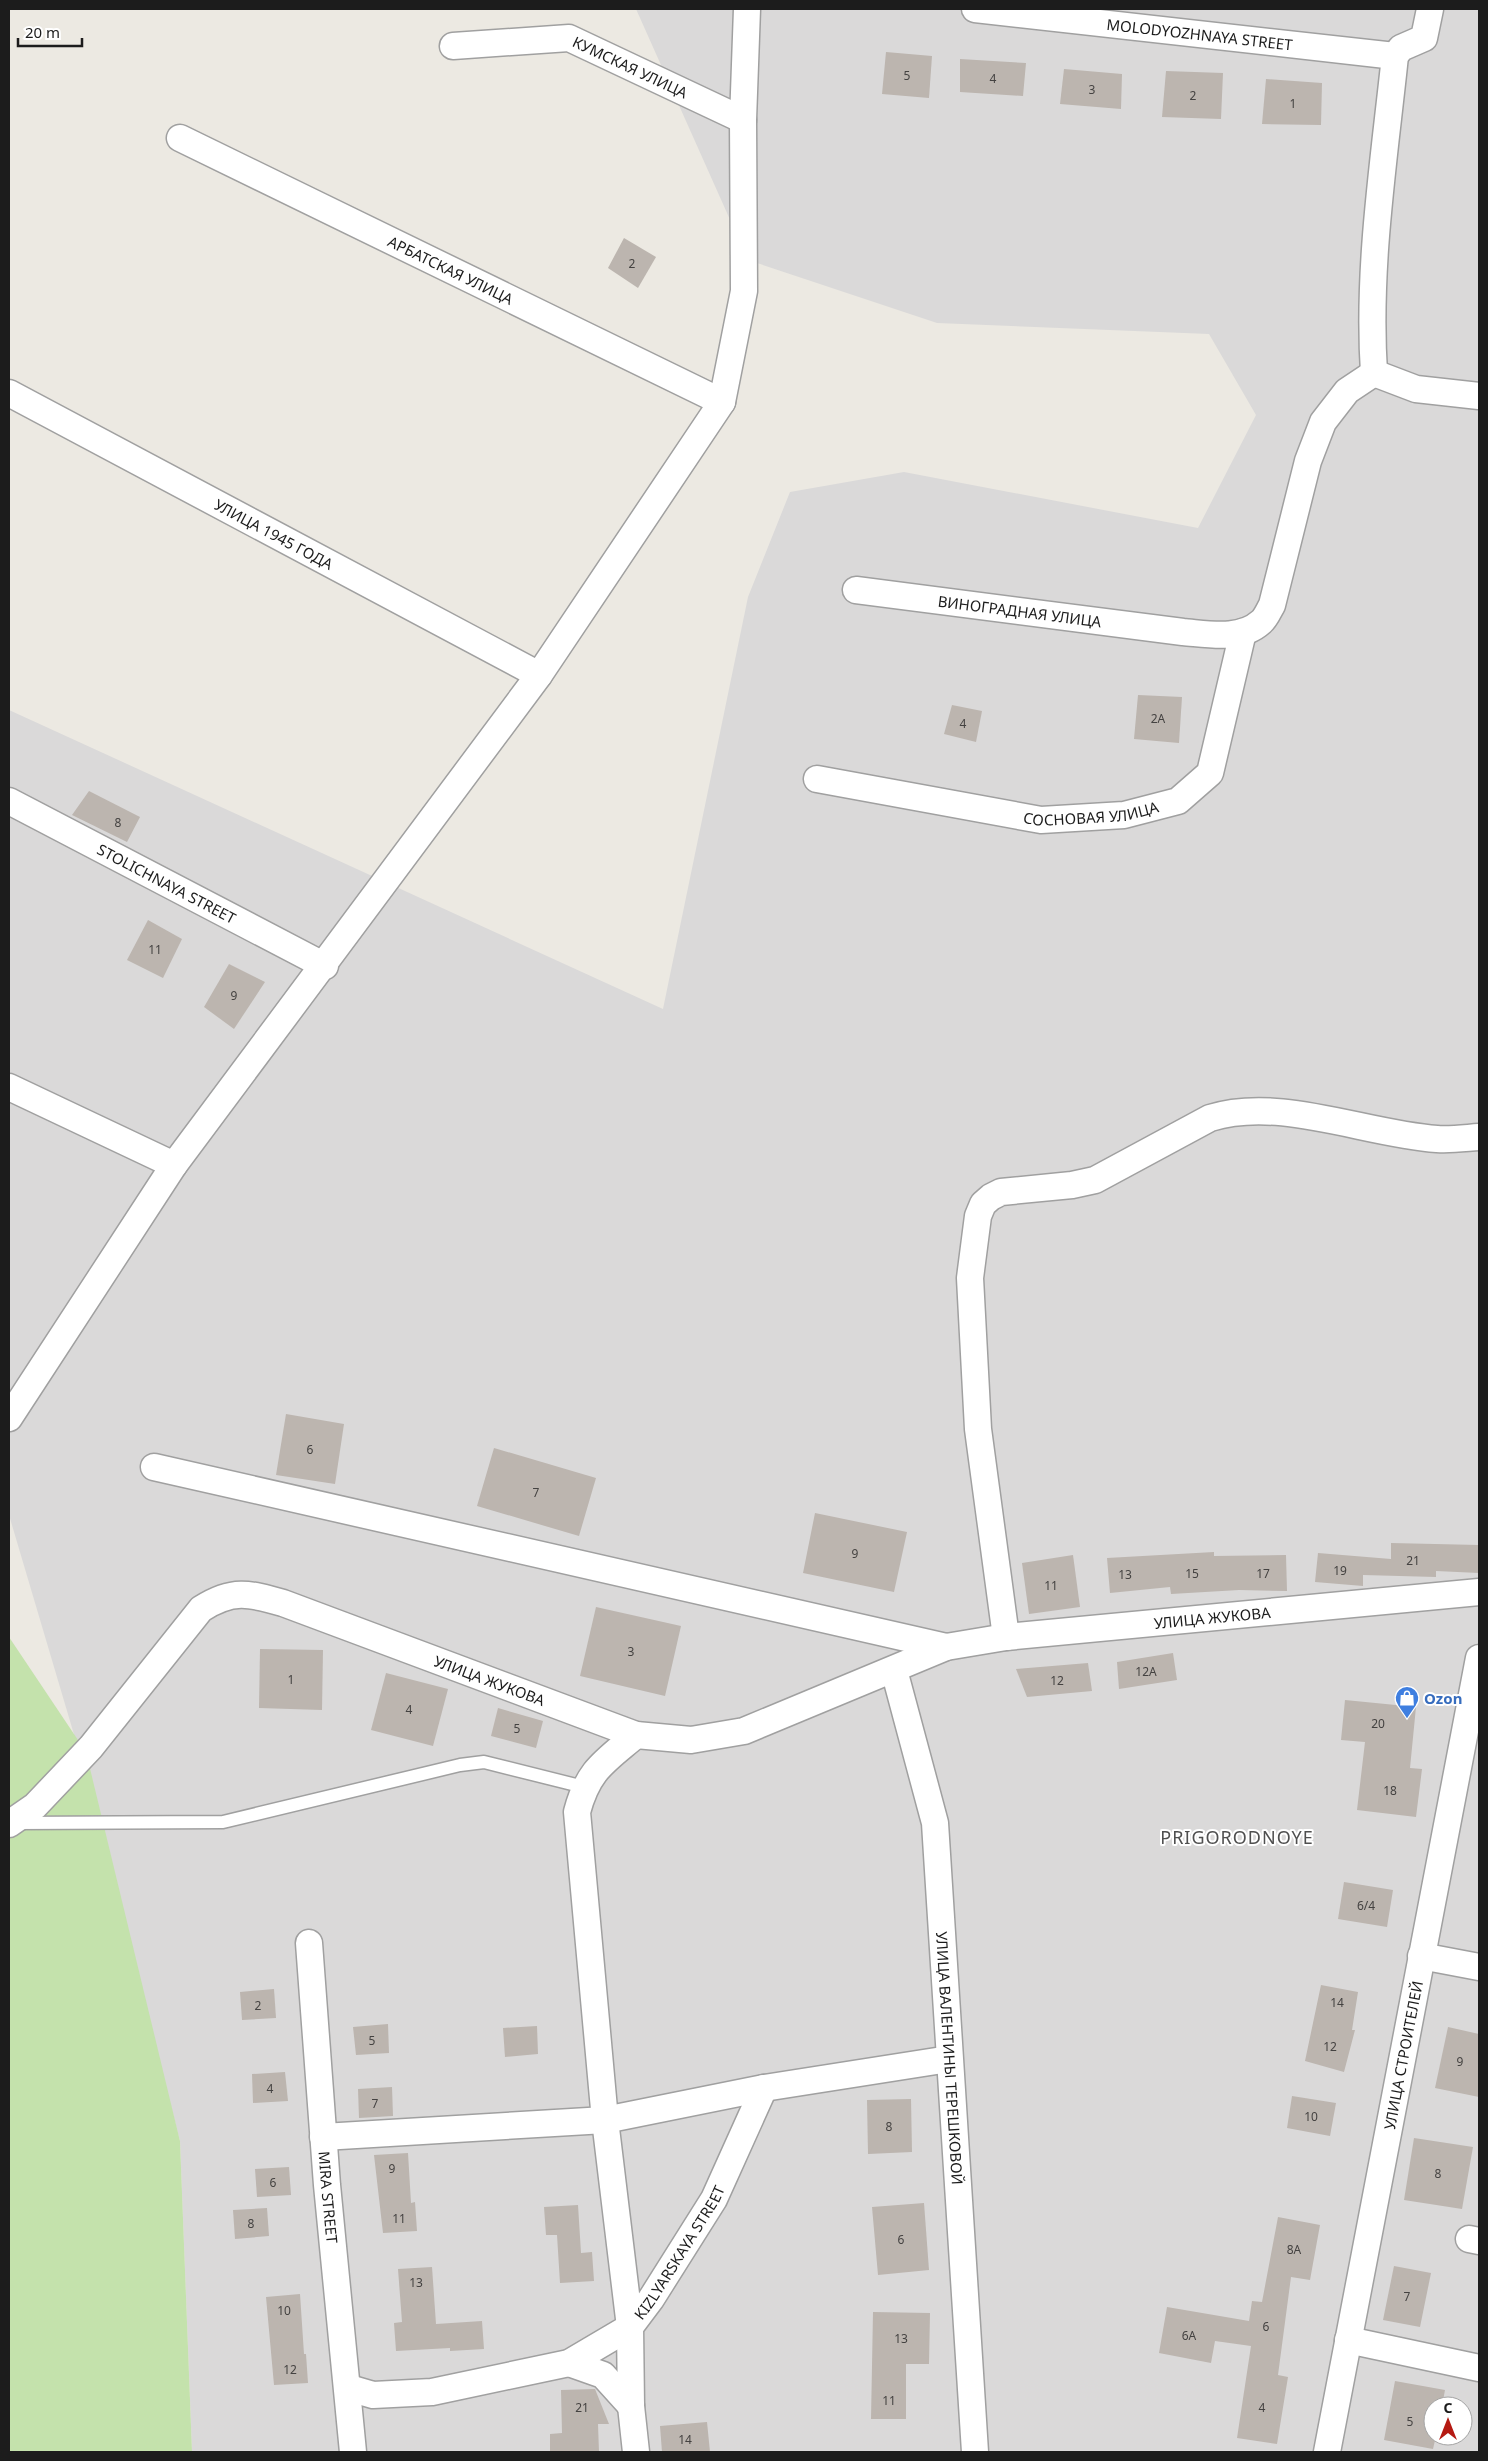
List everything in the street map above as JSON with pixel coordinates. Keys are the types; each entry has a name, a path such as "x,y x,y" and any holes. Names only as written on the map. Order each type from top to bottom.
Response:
{"street":[{"path":"9,1418 174,1166 325,966 539,675 722,402 744,292 743,120 746,9"},
{"name":"MOLODYOZHNAYA STREET","path":"975,9 1395,56"},
{"path":"1374,373 1372,338 1377,220 1395,56 1401,48 1424,38 1430,9"},
{"name":"КУМСКАЯ УЛИЦА","path":"453,46 569,38 743,120"},
{"name":"АРБАТСКАЯ УЛИЦА","path":"180,138 722,402"},
{"path":"1374,373 1416,389 1479,396"},
{"path":"1243,632 1261,622 1272,605 1308,461 1324,422 1346,391 1374,373"},
{"name":"УЛИЦА 1945 ГОДА","path":"9,393 539,675"},
{"name":"ВИНОГРАДНАЯ УЛИЦА","path":"856,590 1183,632 1219,635 1243,632"},
{"name":"СОСНОВАЯ УЛИЦА","path":"817,779 1041,820 1124,815 1178,801 1210,773 1243,632"},
{"name":"STOLICHNAYA STREET","path":"9,801 325,966"},
{"path":"9,1088 174,1166"},
{"path":"1006,1637 978,1429 970,1278 978,1216 983,1204 991,1196 1000,1192 1072,1185 1095,1180 1210,1118 1230,1112 1273,1112 1438,1139 1479,1137"},
{"name":"УЛИЦА ЖУКОВА","path":"154,1467 946,1647"},
{"name":"УЛИЦА ЖУКОВА","path":"10,1824 35,1806 91,1747 201,1609 216,1600 234,1594 255,1595 283,1603 636,1734 691,1740 744,1731 946,1647 1006,1637 1479,1592"},
{"name":"УЛИЦА СТРОИТЕЛЕЙ","path":"1327,2452 1479,1658"},
{"name":"УЛИЦА ВАЛЕНТИНЫ ТЕРЕШКОВОЙ","path":"894,1670 934,1823 975,2452"},
{"path":"349,2388 373,2395 432,2392 569,2363 630,2327 605,2120 577,1812 584,1787 599,1766 636,1734"},
{"name":"MIRA STREET","path":"309,1943 323,2137 349,2388 353,2452"},
{"path":"1421,1956 1479,1967"},
{"path":"323,2137 605,2120 764,2088 949,2059"},
{"name":"KIZLYARSKAYA STREET","path":"636,2452 631,2406 630,2327 651,2299 714,2199 764,2088"},
{"path":"1348,2340 1479,2368"},
{"path":"569,2363 603,2375 631,2406"}],"lane":[{"path":"10,1824 223,1822 460,1765 484,1762 584,1787"}],"shaded area":[{"path":"636,9 1479,9 1479,2452 192,2452 180,2141 78,1748 9,1515 9,710 663,1009 748,597 790,492 904,472 1198,528 1256,415 1209,334 937,323 748,260"}],"green space":[{"path":"9,1637 86,1752 180,2141 192,2452 9,2452"}],"building":[{"path":"886,52 932,56 929,98 882,94"},
{"path":"960,59 1026,63 1023,96 960,92"},
{"path":"1064,69 1122,74 1121,109 1060,104"},
{"path":"1166,71 1223,73 1221,119 1162,117"},
{"path":"1266,79 1322,83 1321,125 1262,124"},
{"path":"624,238 656,257 638,288 608,268"},
{"path":"1138,695 1182,697 1179,743 1134,739"},
{"path":"952,705 982,711 976,742 944,734"},
{"path":"89,791 140,817 127,842 72,815"},
{"path":"148,920 182,939 163,978 127,960"},
{"path":"229,964 265,982 234,1029 204,1007"},
{"path":"286,1414 344,1424 335,1484 276,1475"},
{"path":"494,1448 596,1478 579,1536 477,1506"},
{"path":"815,1513 907,1532 894,1592 803,1573"},
{"path":"1391,1543 1479,1545 1479,1573 1436,1571 1436,1577 1363,1575 1363,1586 1315,1582 1318,1553 1391,1559"},
{"path":"1214,1552 1214,1556 1286,1555 1287,1591 1239,1590 1171,1594 1170,1587 1110,1593 1107,1558"},
{"path":"1073,1555 1080,1607 1029,1614 1022,1563"},
{"path":"596,1607 681,1626 665,1696 580,1676"},
{"path":"260,1649 323,1650 322,1710 259,1708"},
{"path":"1173,1653 1177,1680 1119,1689 1117,1662"},
{"path":"1088,1663 1092,1691 1027,1697 1016,1669"},
{"path":"386,1673 448,1689 433,1746 371,1730"},
{"path":"1345,1700 1416,1707 1410,1768 1422,1769 1416,1817 1357,1810 1365,1742 1341,1740"},
{"path":"498,1708 543,1721 536,1748 491,1736"},
{"path":"1344,1882 1393,1890 1387,1927 1338,1919"},
{"path":"1321,1985 1358,1992 1352,2030 1355,2030 1344,2072 1305,2061"},
{"path":"274,1989 276,2018 242,2020 240,1992"},
{"path":"388,2024 389,2053 356,2055 353,2027"},
{"path":"537,2026 538,2054 505,2057 503,2028"},
{"path":"1448,2027 1479,2034 1479,2097 1435,2088"},
{"path":"285,2072 288,2101 253,2103 252,2074"},
{"path":"392,2087 393,2116 359,2118 358,2089"},
{"path":"1292,2096 1336,2103 1330,2136 1287,2128"},
{"path":"911,2099 912,2152 868,2154 867,2100"},
{"path":"1414,2138 1473,2147 1462,2209 1404,2200"},
{"path":"408,2153 411,2203 415,2202 417,2231 383,2233 374,2155"},
{"path":"289,2167 291,2195 257,2197 255,2169"},
{"path":"924,2203 929,2270 878,2275 872,2207"},
{"path":"578,2205 581,2253 592,2252 594,2281 560,2283 557,2235 546,2235 544,2207"},
{"path":"267,2208 269,2236 235,2239 233,2210"},
{"path":"1278,2217 1320,2225 1310,2280 1291,2277 1278,2375 1288,2377 1277,2444 1237,2438 1251,2346 1215,2341 1211,2363 1159,2353 1167,2307 1249,2321 1252,2301 1262,2302"},
{"path":"1394,2266 1431,2273 1420,2327 1383,2320"},
{"path":"432,2267 436,2324 482,2321 484,2349 450,2351 450,2348 396,2351 394,2323 402,2322 398,2269"},
{"path":"300,2294 308,2383 274,2385 266,2297"},
{"path":"873,2312 930,2313 929,2364 906,2364 906,2419 871,2419"},
{"path":"1395,2381 1445,2390 1444,2396 1423,2396 1423,2446 1434,2446 1433,2449 1384,2440"},
{"path":"595,2389 609,2424 598,2424 599,2452 550,2452 550,2434 562,2433 561,2390"},
{"path":"707,2422 710,2452 662,2452 660,2426"}],"place":[{"name":"Ozon","path":"1407,1719"}],"district":[{"name":"PRIGORODNOYE","path":"1237,1837"}]}
